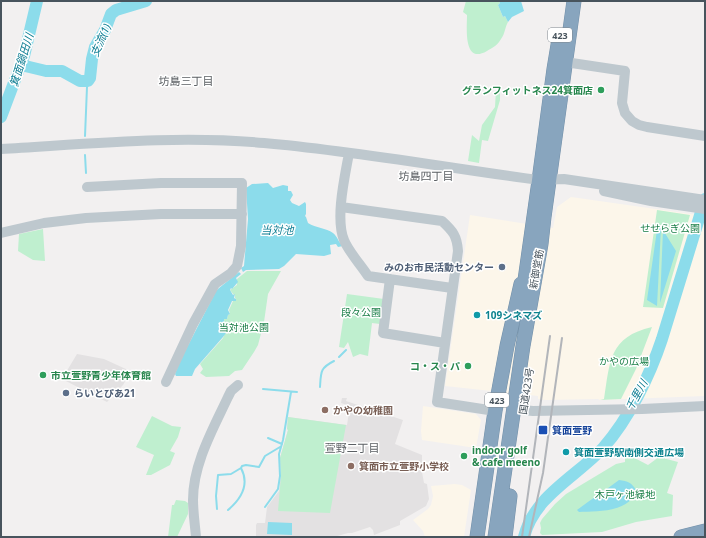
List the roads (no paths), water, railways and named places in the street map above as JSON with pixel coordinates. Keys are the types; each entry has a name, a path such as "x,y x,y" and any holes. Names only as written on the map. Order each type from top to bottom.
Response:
{"highway":[{"name":"新御堂筋","path":"487,537 497,497 541,244 544,180 564,1"},
{"name":"新御堂筋","path":"495,537 497,497 527,264 544,180 565,62 574,1"},
{"name":"国道423号","path":"505,537 537,312 541,244"},
{"name":"423","path":"478,537 495,411 516,304 527,264"},
{"path":"681,537 705,531"}],"street":[{"path":"565,62 625,71 621,98 622,105 628,117 637,124 647,128 705,136"},
{"path":"1,149 147,141 221,140 264,142 544,180 564,179 698,202 705,208"},
{"path":"348,153 341,207 341,228 344,240 368,276 452,288"},
{"path":"86,187 161,183 242,183 241,246 237,266 231,273 215,284 193,324 166,382"},
{"path":"341,207 442,221 452,231 457,241 458,251 437,402 495,411"},
{"path":"1,233 44,223 86,218 161,214 242,214"},
{"path":"390,279 383,333 445,342"},
{"path":"196,537 193,500 195,478 203,452 228,397 231,391 238,385"},
{"path":"523,410 620,410 705,406"}],"water":[{"path":"499,1 521,1 524,11 512,17 508,22 505,16 503,17 498,5 500,3"},
{"name":"当対池","path":"268,183 273,188 283,185 288,186 288,191 291,191 293,195 290,200 292,203 299,206 305,202 305,216 308,223 333,233 343,246 338,247 336,244 330,245 331,254 324,256 296,254 279,269 246,270 243,272 241,268 244,266 248,219 246,188 252,184"},
{"path":"658,223 661,228 657,306 647,300"},
{"path":"663,230 676,251 660,303"},
{"path":"239,272 241,274 236,278 238,282 230,290 233,295 235,294 234,298 236,301 232,301 228,310 230,314 228,315 227,319 224,319 224,330 226,333 195,369 192,376 176,376 175,374 180,361 216,291"},
{"path":"619,480 629,483 636,490 633,498 627,503 620,507 603,511 579,512 577,510 608,488"},
{"path":"268,522 292,523 292,535 267,534"}],"waterway":[{"name":"箕面鍋田川","path":"1,117 24,56 37,1"},
{"name":"支流(1)","path":"21,65 46,71 62,71 80,81 88,81 90,78 95,47 105,30 111,14 116,10 146,1"},
{"path":"85,136 87,87"},
{"path":"85,155 86,173"},
{"name":"千里川","path":"524,537 529,523 546,498 603,448 622,424 638,396 662,339 705,199"},
{"path":"339,357 346,350"},
{"path":"320,387 322,371 326,366 334,361"},
{"path":"263,389 297,392"},
{"path":"265,507 278,489 280,476 279,454 283,440 291,392"},
{"path":"268,438 282,444"},
{"path":"228,510 237,501 243,491 245,480 241,468 242,466 246,465 259,467 265,456 280,447"},
{"path":"217,509 216,496 218,475 231,474 241,468"}],"railway":[{"path":"522,537 550,336"},
{"path":"529,537 543,473 562,338"}],"place":[{"name":"グランフィットネス24箕面店","path":"601,90"},
{"name":"みのお市民活動センター","path":"502,267"},
{"name":"109シネマズ","path":"477,315"},
{"name":"コ・ス・パ","path":"468,366"},
{"name":"市立萱野青少年体育館","path":"43,375"},
{"name":"らいとぴあ21","path":"66,393"},
{"name":"かやの幼稚園","path":"325,410"},
{"name":"箕面萱野","path":"543,430"},
{"name":"箕面萱野駅南側交通広場","path":"566,452"},
{"name":"indoor golf & cafe meeno","path":"464,456"},
{"name":"箕面市立萱野小学校","path":"351,466"}],"district":[{"name":"坊島三丁目","path":"186,80"},
{"name":"坊島四丁目","path":"426,175"},
{"name":"萱野二丁目","path":"352,447"}],"park label":[{"name":"せせらぎ公園","path":"670,228"},
{"name":"段々公園","path":"361,312"},
{"name":"当対池公園","path":"244,327"},
{"name":"かやの広場","path":"624,361"},
{"name":"木戸ヶ池緑地","path":"625,494"}]}
